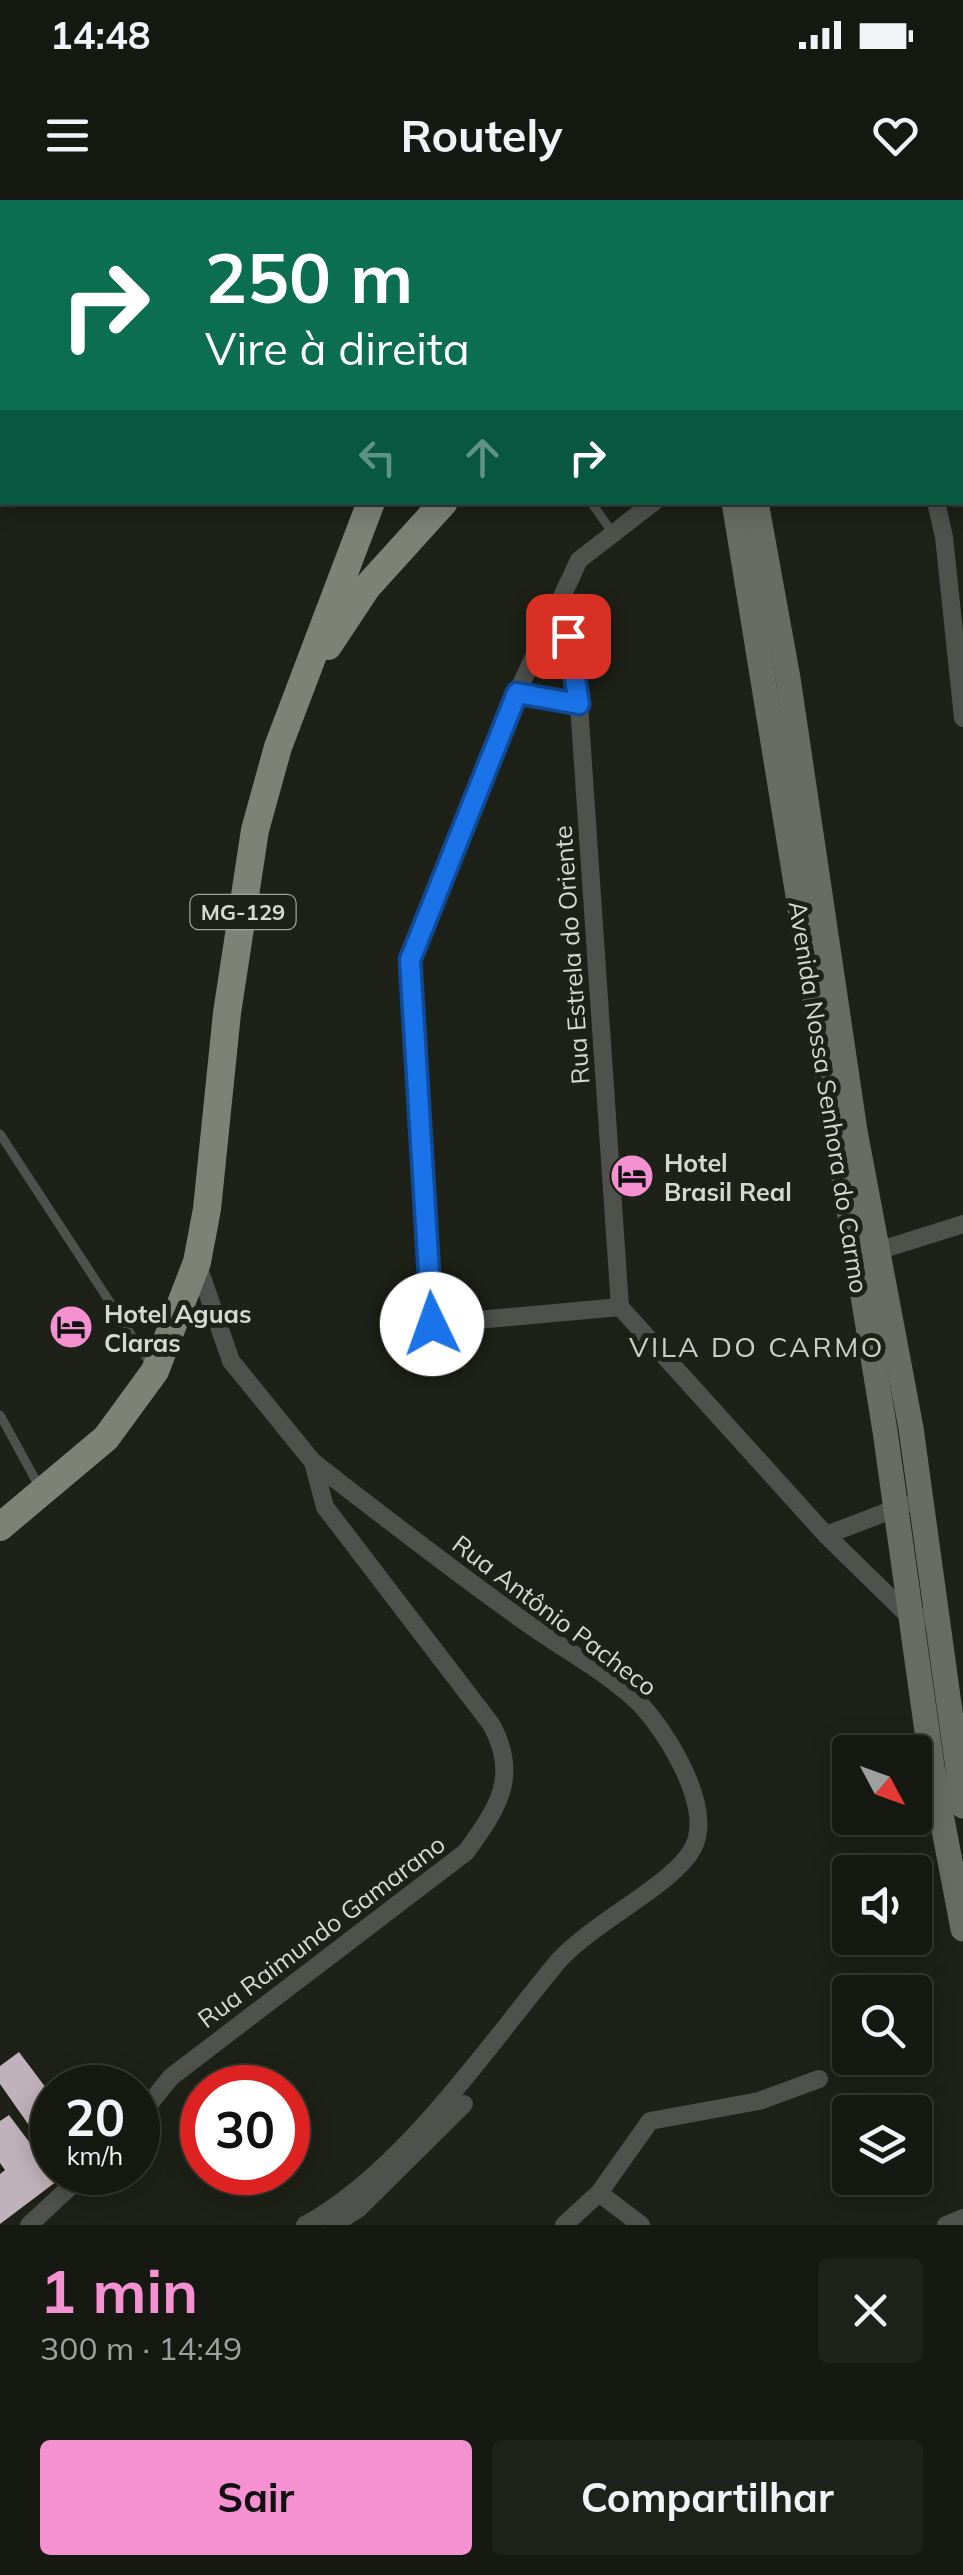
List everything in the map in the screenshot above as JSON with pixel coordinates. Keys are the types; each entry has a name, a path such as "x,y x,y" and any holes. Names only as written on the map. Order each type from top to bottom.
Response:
{"main road":[{"name":"MG-129","path":"0,1527 44,1494 106,1438 155,1371 197,1262 208,1209 228,1013 255,830 278,747 370,505"},
{"name":"MG-129","path":"304,680 367,587 434,505"}],"street":[{"path":"650,505 579,560 517,693 410,960 432,1324 620,1306 826,1535 924,1617"},
{"name":"Avenida Nossa Senhora do Carmo","path":"735,505 777,682"},
{"name":"Avenida Nossa Senhora do Carmo","path":"756,505 796,817 846,1134 854,1259 883,1354"},
{"path":"936,505 963,718"},
{"name":"Rua Estrela do Oriente","path":"562,601 579,704 620,1306"},
{"path":"517,693 579,704"},
{"name":"Avenida Nossa Senhora do Carmo","path":"846,1134 878,1250 883,1354 950,1764 963,1929"},
{"path":"854,1259 963,1224"},
{"name":"Rua Raimundo Gamarano","path":"160,2092 179,2070 466,1852 491,1817 503,1789 505,1750 491,1724 325,1507 312,1462 231,1361 197,1262"},
{"name":"Rua Antônio Pacheco","path":"305,2225 328,2212 400,2148 476,2065 562,1956 676,1868 694,1847 698,1822 690,1780 639,1703 312,1462"},
{"path":"826,1535 908,1504"},
{"name":"Avenida Nossa Senhora do Carmo","path":"950,1764 963,1806"},
{"path":"564,2225 599,2193 650,2121 759,2101 820,2079"},
{"path":"333,2225 358,2209 464,2104"},
{"path":"599,2193 641,2225"},
{"path":"29,2225 61,2195"},
{"path":"946,2225 963,2218"}],"lane":[{"path":"593,505 612,532"},
{"path":"0,1134 155,1371"},
{"path":"0,1415 44,1494"}],"building":[{"path":"19,2052 30,2067 30,2127 0,2084 0,2066"},
{"path":"9,2115 30,2143 30,2195 38,2195 0,2224 0,2174 5,2170 0,2163 0,2121"}],"place":[{"name":"Hotel Brasil Real","path":"632,1176"},
{"name":"Hotel Aguas Claras","path":"71,1327"}],"district":[{"name":"VILA DO CARMO","path":"757,1346"}],"route":[{"path":"432,1324 410,960 517,693 579,704 568,636"}]}
